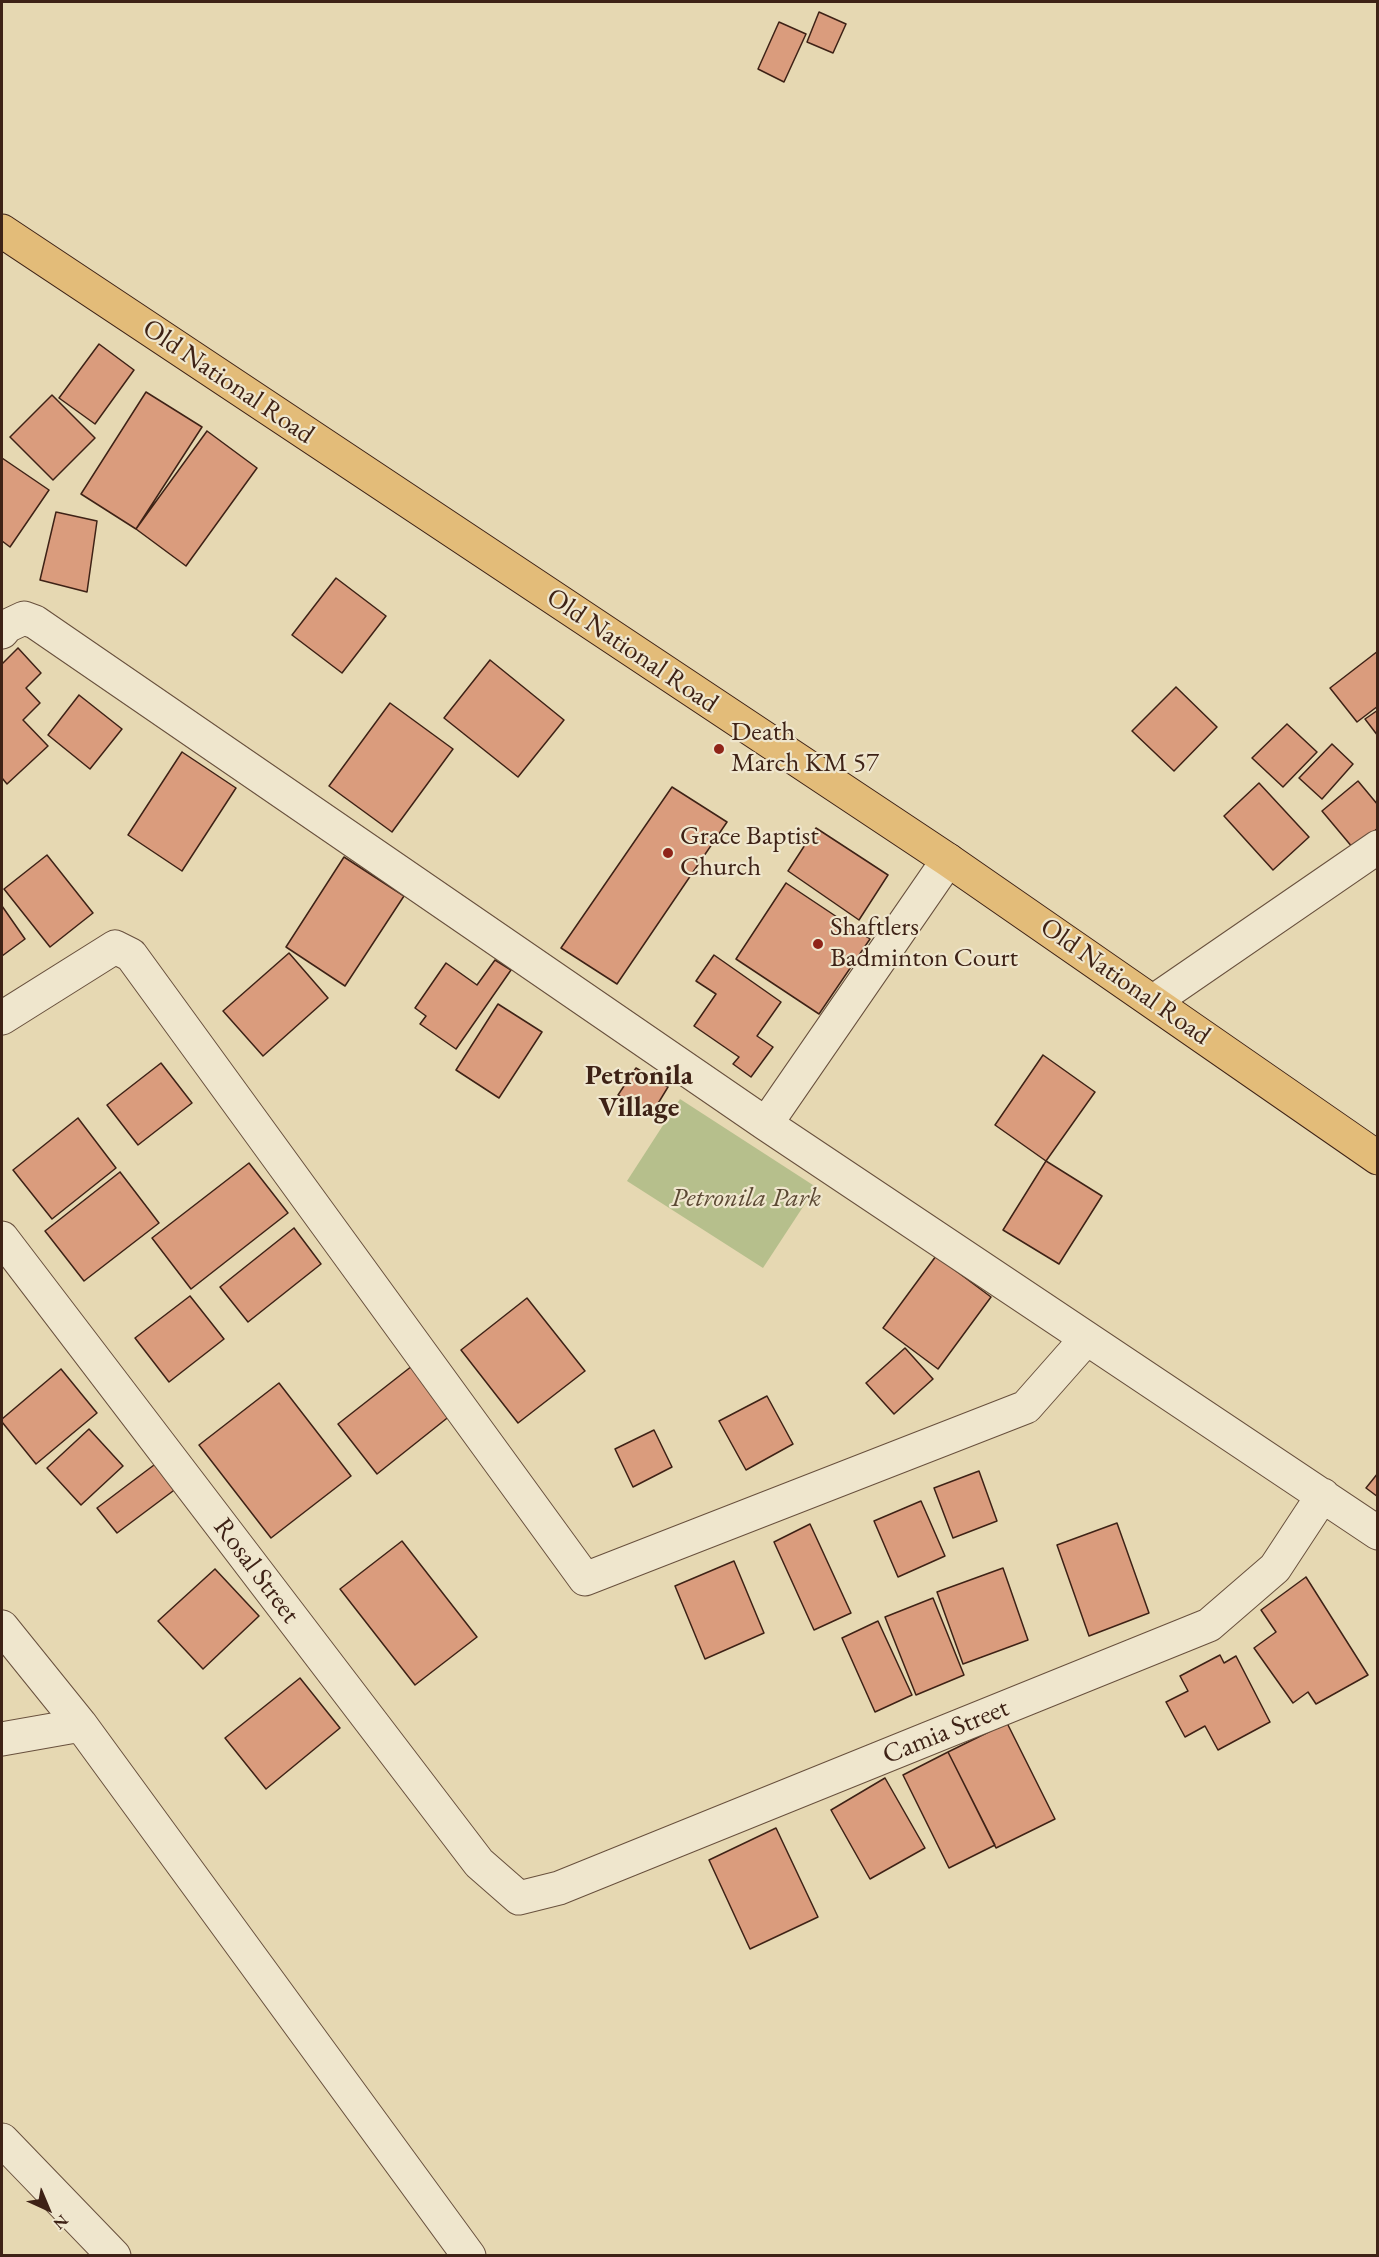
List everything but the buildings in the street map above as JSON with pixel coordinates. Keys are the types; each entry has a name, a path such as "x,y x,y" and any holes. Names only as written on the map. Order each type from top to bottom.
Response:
{"main road":[{"name":"Old National Road","path":"2,231 948,860 1377,1158"}],"street":[{"path":"2,632 7,626 24,618 35,622 766,1124 1377,1533"},
{"path":"1154,1001 1377,847"},
{"path":"766,1124 948,860"},
{"path":"2,1018 115,947 131,956 585,1579 1026,1407 1086,1339"},
{"name":"Rosal Street","path":"2,1238 479,1863 519,1898"},
{"name":"Camia Street","path":"519,1898 560,1888 1209,1625 1275,1568 1323,1496"},
{"path":"2,1627 81,1725 469,2256"},
{"path":"2,1739 81,1725"},
{"path":"7,2157 114,2256"}],"green space":[{"name":"Petronila Park","path":"680,1099 816,1187 763,1268 627,1181"}],"place":[{"name":"Death March KM 57","path":"719,749"},
{"name":"Grace Baptist Church","path":"668,853"},
{"name":"Shaftlers Badminton Court","path":"818,944"}],"district":[{"name":"Petronila Village","path":"639,1092"}]}
